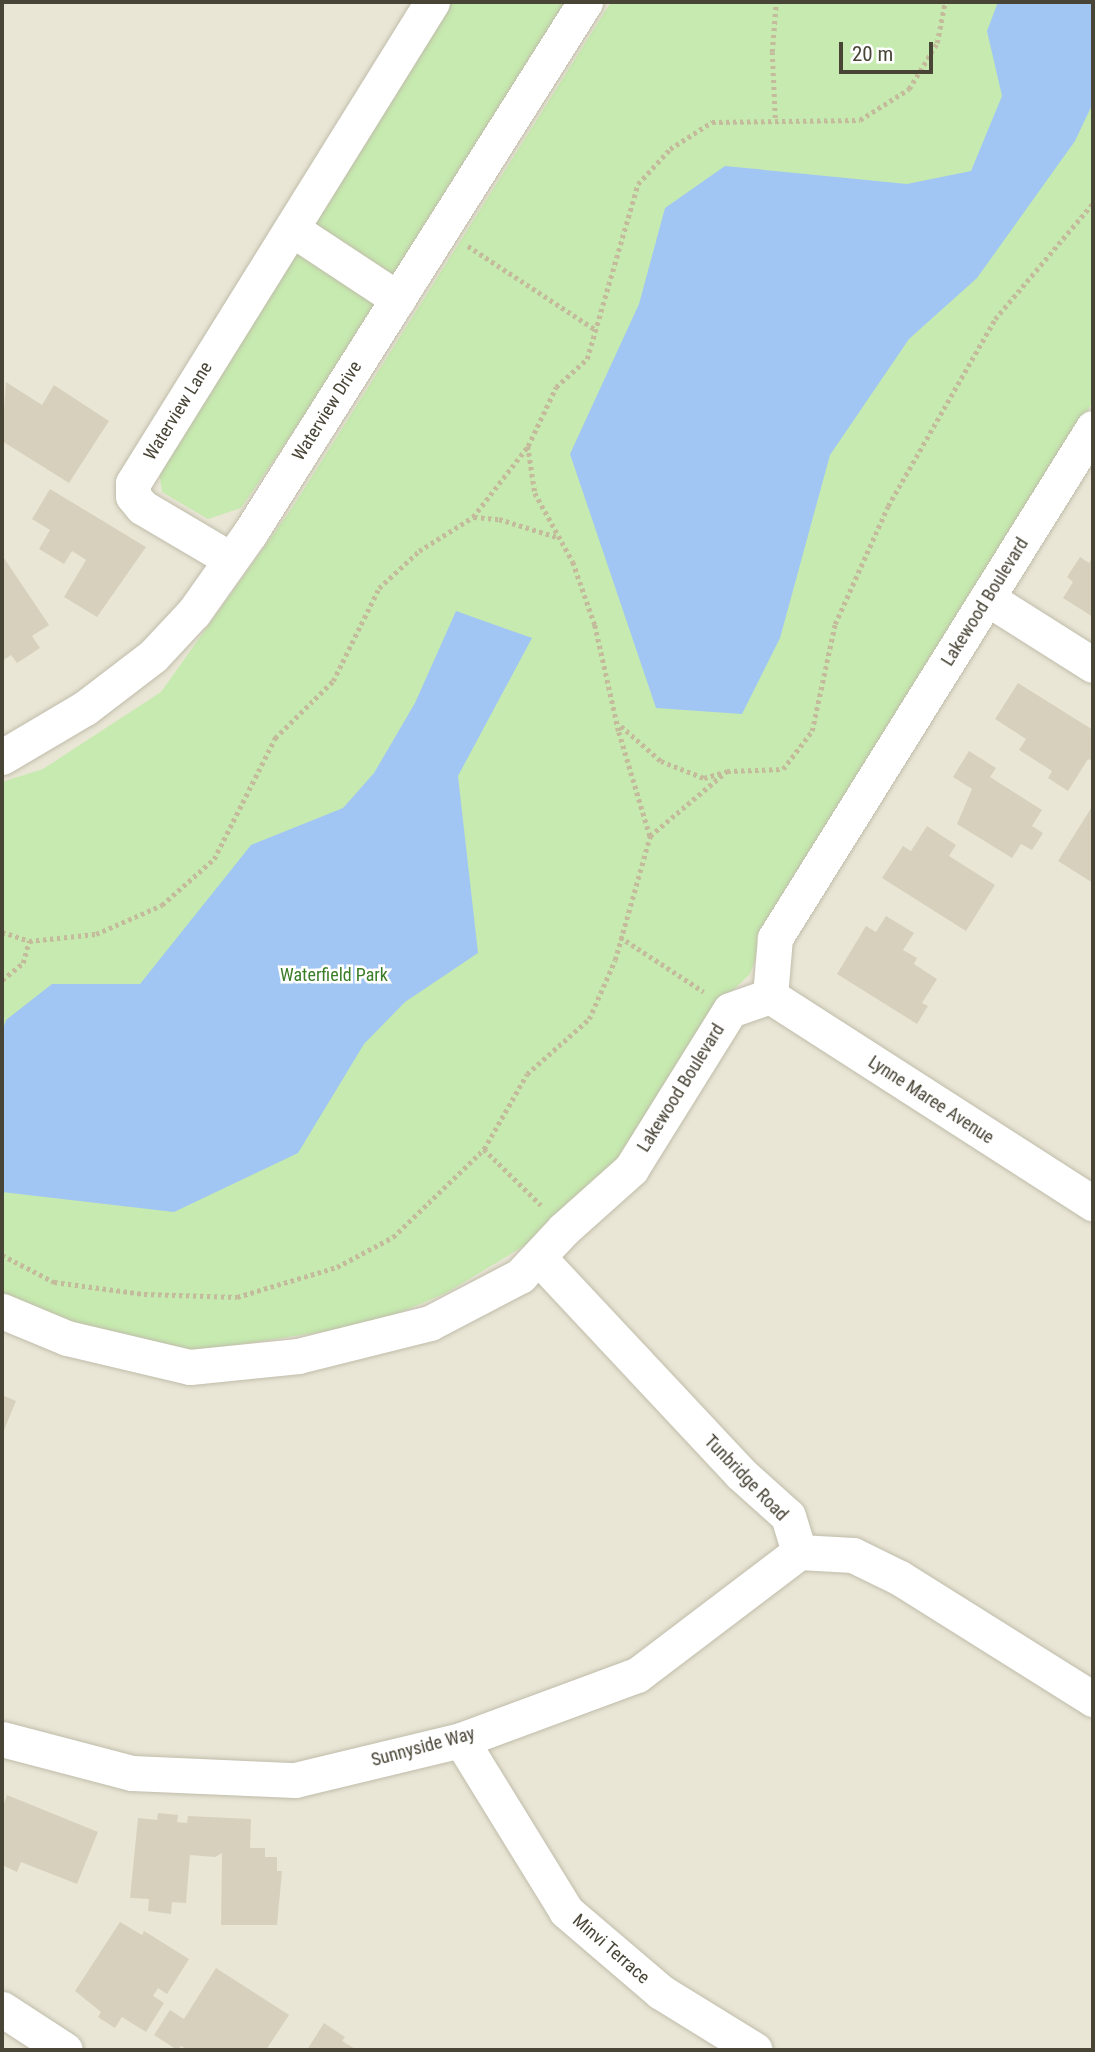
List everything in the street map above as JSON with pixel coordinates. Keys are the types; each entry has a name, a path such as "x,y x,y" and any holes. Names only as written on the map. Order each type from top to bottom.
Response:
{"street":[{"name":"Waterview Lane","path":"230,559 142,507 134,496 133,483 432,2"},
{"name":"Waterview Drive","path":"2,757 85,708 153,656 194,612 398,299 585,2"},
{"path":"292,229 398,299"},
{"name":"Lakewood Boulevard","path":"2,1311 67,1338 190,1367 298,1356 430,1323 520,1276 540,1259 564,1229 631,1169 730,1010 770,996 775,938 1093,428"},
{"path":"987,598 1093,665"},
{"name":"Lynne Maree Avenue","path":"770,996 1093,1203"},
{"name":"Tunbridge Road","path":"540,1259 740,1474 788,1516 799,1552"},
{"path":"799,1552 853,1555 900,1578 1093,1699"},
{"name":"Sunnyside Way","path":"2,1740 132,1773 295,1780 461,1740 637,1675 799,1552"},
{"name":"Minvi Terrace","path":"461,1740 566,1911 661,1992 755,2050"},
{"path":"2,2010 65,2050"}],"path":[{"path":"775,118 772,52 776,2"},
{"path":"2,932 29,941 96,934 151,910 214,859 275,738 332,681 379,588 419,551 473,517 528,446 556,387 587,359 638,184 670,149 712,122 775,118 860,120 909,89 937,43 945,2"},
{"path":"528,446 535,493 573,562 595,625 621,726 662,761 704,778 727,771 783,769 811,731 835,624 888,506 995,319 1093,203"},
{"path":"442,228 596,330"},
{"path":"473,517 499,519 558,538"},
{"path":"621,726 618,732 650,836"},
{"path":"2,1255 54,1282 144,1294 237,1297 337,1267 393,1237 484,1149 527,1074 589,1019 615,960 650,836 727,771"},
{"path":"620,937 730,1010"},
{"path":"2,980 23,963 29,941"},
{"path":"484,1149 548,1212"}],"shaded area":[{"path":"2,2 1093,2 1093,2050 2,2050"}],"green space":[{"path":"447,2 588,2 241,508 208,519 162,492 159,470"},
{"name":"Waterfield Park","path":"611,2 1093,2 1093,402 775,906 750,974 712,1010 633,1139 567,1220 446,1293 373,1324 185,1353 69,1329 2,1295 2,782 43,769 161,692 292,508"}],"water":[{"path":"998,2 1093,2 1093,103 1075,141 977,278 909,339 830,455 780,638 742,714 656,708 570,454 639,304 665,208 725,166 907,184 971,171 1002,96 987,31"},
{"path":"456,611 532,638 458,776 478,953 405,1002 364,1044 298,1153 174,1212 2,1192 2,1032 6,1020 52,984 140,984 251,845 343,808 374,773 415,703"}],"building":[{"path":"6,382 42,405 54,385 109,421 69,483 2,441"},
{"path":"50,489 146,547 97,617 64,597 86,560 72,551 64,564 39,549 50,530 32,519"},
{"path":"2,555 49,625 32,636 40,648 17,663 11,655 2,661"},
{"path":"1080,557 1089,563 1093,557 1093,617 1063,598 1073,582 1067,577"},
{"path":"1018,683 1093,730 1093,762 1088,759 1068,791 1048,778 1052,771 1019,750 1026,739 995,719"},
{"path":"969,751 996,768 990,777 1042,810 1032,826 1043,833 1032,850 1021,844 1012,858 957,824 972,789 953,777"},
{"path":"1093,805 1093,883 1058,861"},
{"path":"927,826 956,845 949,856 995,885 966,931 882,878 903,846 911,851"},
{"path":"886,916 914,933 903,950 917,958 914,964 937,979 922,1003 928,1006 917,1024 837,974 866,926 876,932"},
{"path":"2,1395 16,1401 4,1430 2,1429"},
{"path":"7,1795 98,1832 77,1884 21,1862 17,1872 2,1865 2,1809"},
{"path":"158,1813 178,1815 177,1822 187,1823 188,1816 251,1819 250,1848 265,1848 265,1857 277,1857 277,1871 282,1871 277,1925 221,1925 222,1853 215,1857 190,1855 186,1903 172,1902 171,1914 148,1911 149,1899 130,1898 138,1818 157,1820"},
{"path":"120,1922 142,1935 144,1931 189,1959 167,1994 158,1988 153,1996 164,2003 146,2032 122,2017 115,2028 98,2017 101,2012 75,1991"},
{"path":"216,1968 289,2015 266,2050 188,2050 181,2046 177,2050 154,2035 170,2010 184,2019"},
{"path":"324,2023 345,2037 342,2041 357,2050 307,2050"}]}
